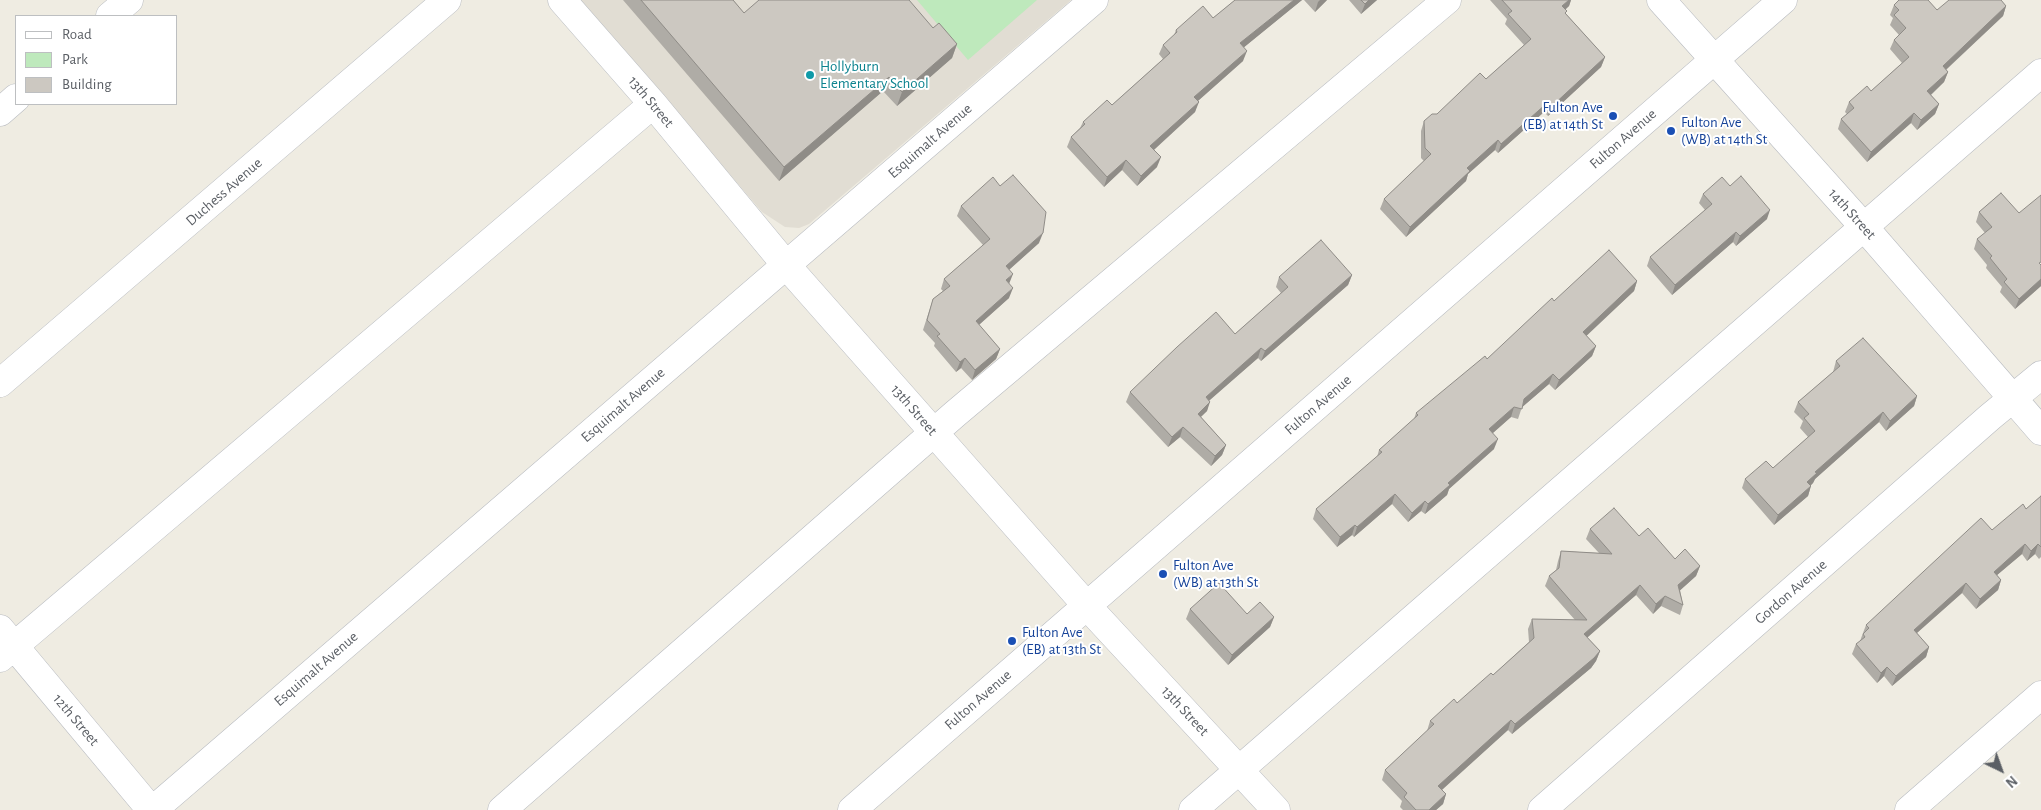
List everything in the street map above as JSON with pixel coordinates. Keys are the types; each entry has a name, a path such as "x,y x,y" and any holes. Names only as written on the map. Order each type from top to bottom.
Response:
{"street":[{"path":"111,15 129,0"},
{"name":"Duchess Avenue","path":"0,383 447,0"},
{"name":"13th Street","path":"562,0 653,104 786,265 934,433 1087,606 1276,810"},
{"name":"Esquimalt Avenue","path":"152,810 1094,0"},
{"path":"502,810 934,433 1447,0"},
{"name":"14th Street","path":"1661,0 1864,227 2041,431"},
{"name":"Fulton Avenue","path":"852,810 1784,0"},
{"path":"1193,810 2041,73"},
{"path":"0,112 15,99"},
{"path":"5,644 653,104"},
{"name":"Gordon Avenue","path":"1542,810 2041,375"},
{"name":"12th Street","path":"5,644 152,810"},
{"path":"1909,810 2041,695"}],"shaded area":[{"path":"580,0 1071,0 809,224 799,228 785,227 762,212"}],"green space":[{"path":"917,0 1037,0 968,60"}],"building":[{"name":"Hollyburn Elementary School","path":"641,0 733,0 744,13 759,0 909,0 933,28 939,23 957,44 902,92 889,77 784,167"},
{"path":"1235,0 1294,0 1240,43 1247,51 1194,97 1199,102 1150,146 1161,157 1141,176 1126,160 1107,177 1071,137 1085,124 1083,122 1107,100 1112,105 1170,53 1163,45 1177,32 1176,30 1203,6 1213,18"},
{"path":"1361,0 1369,0 1365,4"},
{"path":"1502,0 1569,0 1562,6 1567,11 1565,13 1605,57 1551,107 1547,103 1501,144 1498,140 1467,168 1470,171 1410,227 1384,199 1431,154 1425,148 1424,121 1432,114 1437,114 1480,73 1486,79 1531,39 1508,14 1512,11"},
{"path":"1899,0 1928,0 1937,10 1949,0 2001,0 2006,6 1943,66 1948,72 1927,91 1939,104 1921,120 1914,113 1871,152 1841,119 1854,108 1849,102 1867,86 1871,91 1909,57 1894,40 1906,28 1894,15 1899,10 1894,5"},
{"path":"1013,175 1046,212 1043,233 1006,266 1013,274 1006,280 1013,288 976,321 1000,349 975,370 965,358 960,362 937,336 940,334 927,320 933,299 950,286 944,279 990,239 961,206 993,177 1000,186"},
{"path":"1741,176 1770,210 1740,236 1736,232 1675,285 1650,257 1712,204 1703,194 1722,177 1730,186"},
{"path":"2001,193 2019,213 2041,195 2041,262 2039,263 2041,265 2041,279 2019,299 2004,282 2007,279 1990,258 1992,256 1977,239 1992,227 1979,212"},
{"path":"1321,240 1352,275 1265,351 1261,348 1206,397 1210,402 1198,414 1226,445 1215,456 1183,427 1172,437 1130,392 1216,312 1235,334 1288,287 1279,277"},
{"path":"1609,250 1637,281 1583,332 1596,346 1559,380 1553,374 1524,399 1522,409 1514,407 1489,429 1498,439 1448,483 1450,485 1428,504 1425,501 1412,513 1395,494 1357,527 1355,525 1340,537 1316,509 1382,452 1379,450 1418,415 1416,413 1485,356 1487,359 1552,298 1554,301"},
{"path":"1863,338 1917,396 1890,421 1883,412 1815,472 1817,473 1807,482 1811,486 1778,515 1745,479 1766,461 1773,468 1815,431 1804,418 1809,414 1798,402 1840,366 1836,361"},
{"path":"2041,496 2041,547 2038,544 2031,551 2025,544 1994,572 2001,580 1980,599 1966,583 1914,630 1929,647 1896,676 1887,667 1881,673 1856,644 1865,637 1863,634 1869,628 1866,625 1981,518 1992,530 2023,504 2026,509"},
{"path":"1614,508 1639,536 1648,528 1675,559 1685,549 1700,566 1678,585 1683,605 1665,596 1656,604 1640,585 1584,634 1600,651 1594,658 1515,724 1511,720 1438,786 1446,794 1429,810 1416,810 1404,797 1407,793 1385,770 1434,724 1430,721 1454,699 1457,703 1491,673 1493,675 1534,638 1532,619 1587,620 1549,576 1559,568 1561,551 1612,554 1590,529"},
{"path":"1219,583 1247,614 1260,602 1274,617 1232,655 1190,609"}],"place":[{"name":"Hollyburn Elementary School","path":"810,75"},
{"name":"Fulton Ave (EB) at 14th St","path":"1613,116"},
{"name":"Fulton Ave (WB) at 14th St","path":"1671,131"},
{"name":"Fulton Ave (WB) at 13th St","path":"1163,574"},
{"name":"Fulton Ave (EB) at 13th St","path":"1012,641"}]}
